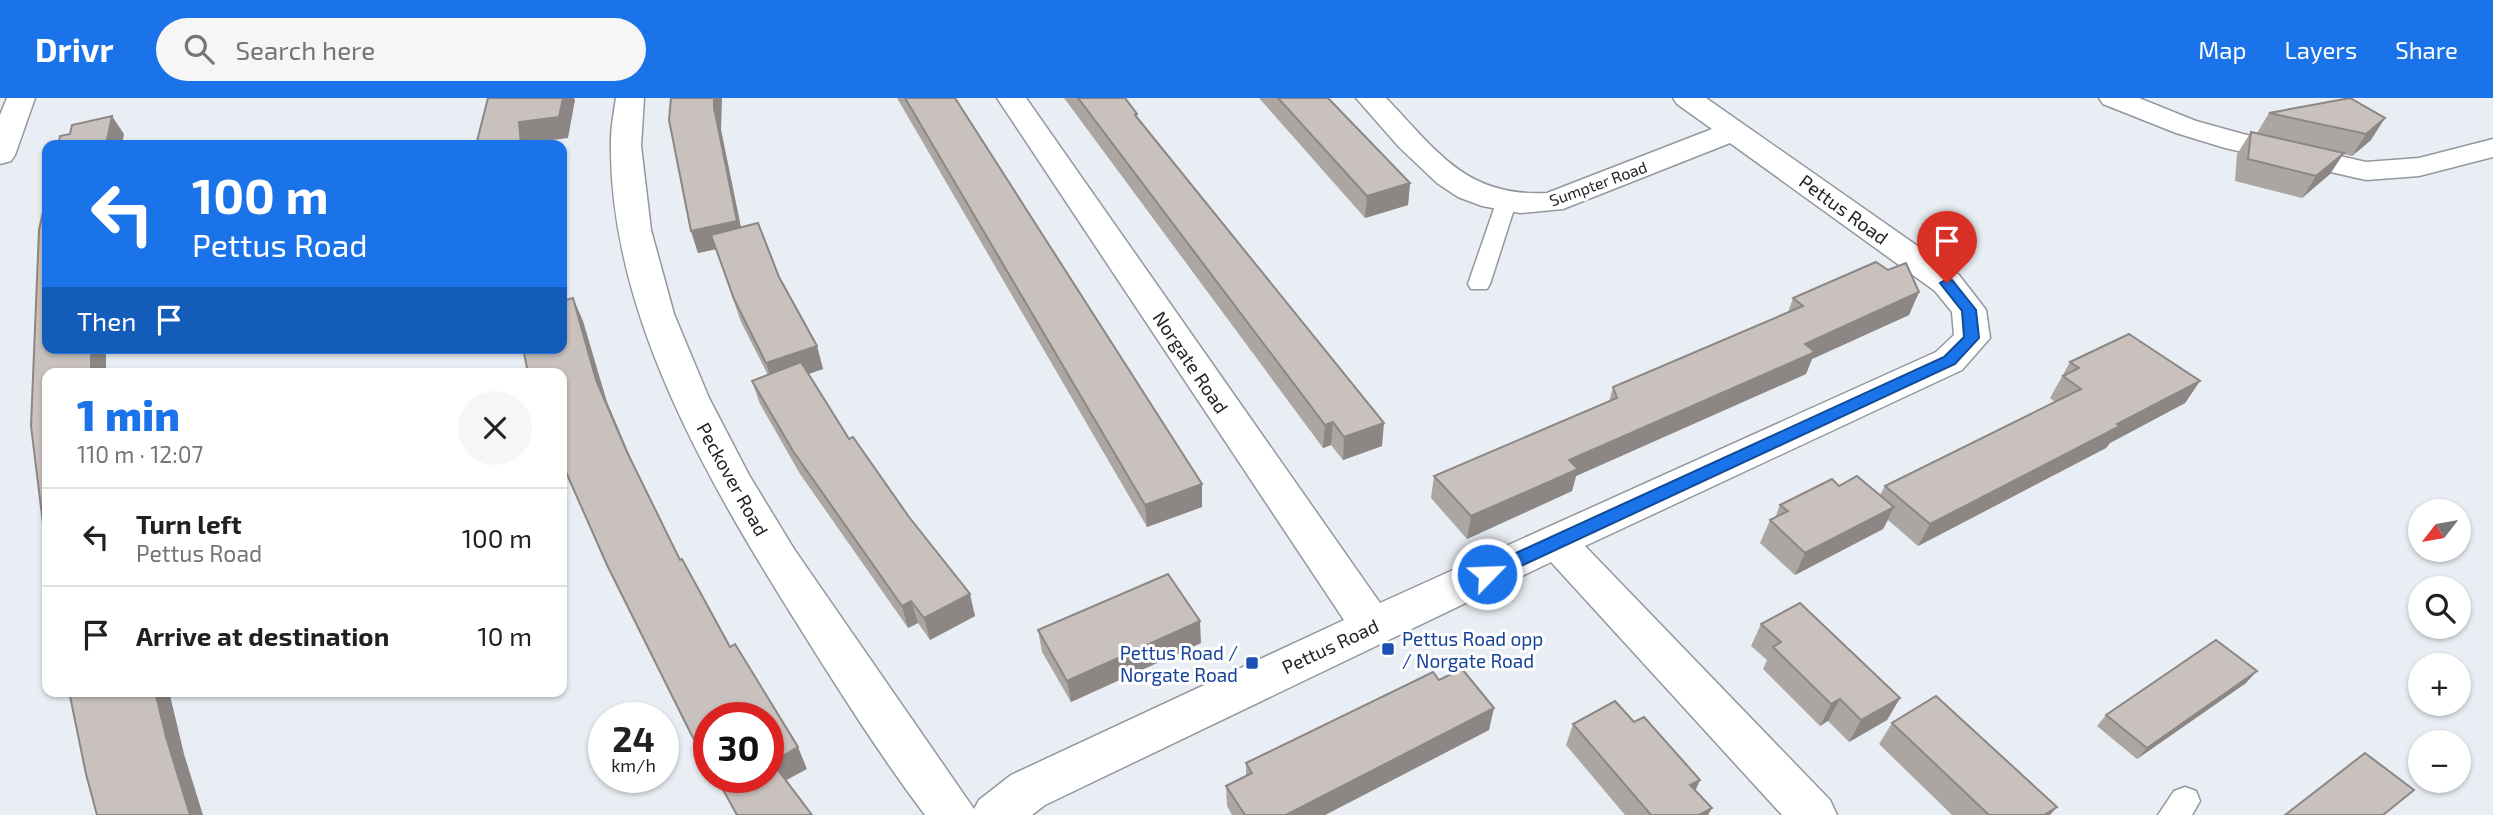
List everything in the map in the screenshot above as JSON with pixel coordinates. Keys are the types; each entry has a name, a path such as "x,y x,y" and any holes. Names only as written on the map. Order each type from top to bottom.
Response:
{"street":[{"name":"Peckover Road","path":"631,98 625,144 631,207 647,284 693,404 772,550 927,781 953,815"},
{"name":"Norgate Road","path":"1011,98 1371,626"},
{"name":"Sumpter Road","path":"1370,98 1450,179 1471,193 1527,205 1552,202 1734,131"},
{"name":"Pettus Road","path":"996,815 1028,790 1371,626 1949,361 1972,338 1969,310 1947,283 1687,98"},
{"path":"2136,102 2236,142 2366,171 2419,167 2493,148"},
{"path":"0,155 12,105"},
{"path":"1557,542 1813,815"}],"lane":[{"path":"1479,284 1506,202"}],"building":[{"path":"488,98 563,98 559,117 519,122 521,140 477,140"},
{"path":"671,98 714,98 737,221 691,231 669,120"},
{"path":"905,98 955,98 1202,484 1145,505"},
{"path":"1078,98 1125,98 1137,114 1135,115 1384,423 1344,437 1333,422 1325,425"},
{"path":"1278,98 1328,98 1410,183 1367,196"},
{"path":"2350,98 2385,118 2366,134 2269,113"},
{"path":"112,116 107,140 59,140 60,136 70,134 72,125"},
{"path":"2251,132 2344,153 2316,176 2248,159"},
{"path":"42,216 42,354 91,354 91,368 42,368 42,515 31,426 39,230"},
{"path":"758,223 779,277 817,346 766,363 734,299 711,235"},
{"path":"1876,262 1888,270 1906,263 1919,292 1805,344 1815,352 1569,460 1578,469 1471,516 1434,476 1617,398 1613,387 1803,306 1793,298"},
{"path":"573,298 596,380 627,452 680,560 682,559 730,647 735,644 770,702 693,702 693,737 679,710 679,702 675,702 607,565 567,474 567,368 527,368 524,354 567,354 567,300"},
{"path":"2129,334 2200,381 2117,424 2120,426 1930,524 1885,486 2081,389 2063,376 2079,368 2070,362"},
{"path":"801,362 849,439 853,437 909,517 970,594 924,618 911,601 902,606 793,451 752,381"},
{"path":"1857,476 1894,507 1805,553 1770,520 1788,511 1780,505 1832,479 1839,486"},
{"path":"1168,574 1200,621 1067,681 1038,630"},
{"path":"1800,603 1900,698 1861,720 1840,699 1831,704 1773,647 1781,642 1761,624"},
{"path":"2216,640 2257,671 2147,748 2106,715"},
{"path":"1462,669 1494,708 1286,815 1245,815 1226,786 1252,773 1246,763 1433,672 1439,680"},
{"path":"1936,696 2057,807 2044,815 1989,815 1892,723"},
{"path":"70,697 156,697 190,815 97,815"},
{"path":"1615,701 1634,722 1644,717 1700,780 1690,785 1712,808 1699,815 1651,815 1573,724"},
{"path":"784,724 798,747 784,755"},
{"path":"2365,753 2408,785 2408,793 2410,793 2383,815 2285,815"},
{"path":"784,778 812,815 737,815 725,793 784,793"}],"place":[{"name":"Pettus Road opp / Norgate Road","path":"1388,649"},
{"name":"Pettus Road / Norgate Road","path":"1252,663"}],"route":[{"path":"1487,574 1949,361 1972,338 1969,310 1947,283"}]}
